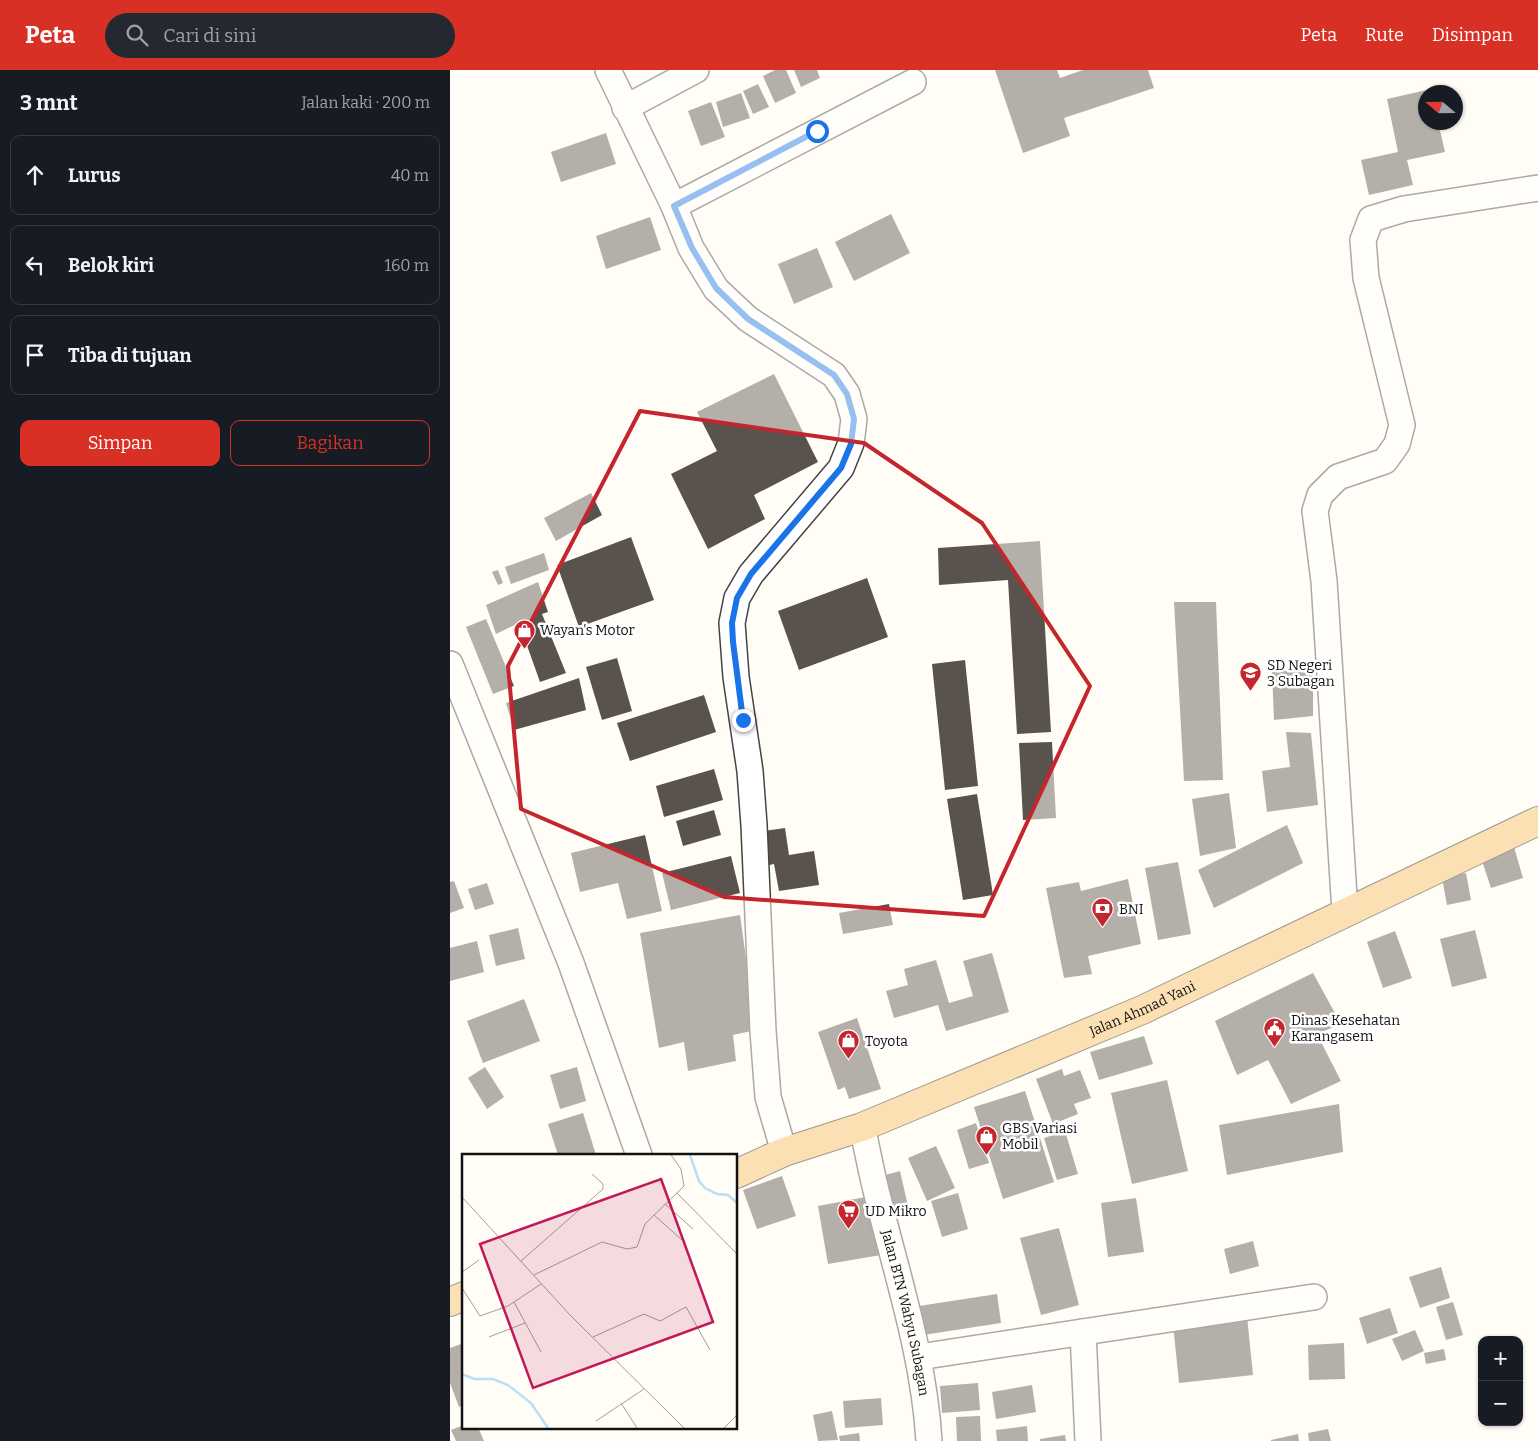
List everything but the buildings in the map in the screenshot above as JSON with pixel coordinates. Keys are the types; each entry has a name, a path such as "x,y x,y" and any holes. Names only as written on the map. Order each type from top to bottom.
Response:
{"highway":[{"name":"Jalan Ahmad Yani","path":"738,1173 784,1152 862,1127 1142,1010 1538,821"},
{"path":"450,1302 462,1297"}],"street":[{"path":"608,70 674,206 692,248 716,288 748,319 834,375 847,394 854,419 851,444 841,468 751,574 737,598 732,623 736,676 750,771 754,816 767,1089 784,1152"},
{"path":"625,108 696,70"},
{"path":"674,206 913,82"},
{"path":"1345,912 1324,580 1315,512 1320,495 1338,477 1385,461 1398,444 1402,425 1366,278 1363,240 1371,219 1404,209 1538,188"},
{"path":"450,664 571,963 640,1154"},
{"name":"Jalan BTN Wahyu Subagan","path":"862,1127 878,1201 919,1357 926,1402 929,1441"},
{"path":"919,1357 1314,1297"},
{"path":"1083,1332 1088,1441"}],"highlighted area":[{"path":"640,411 864,443 982,523 1090,686 984,916 724,897 521,809 508,666"}],"place":[{"name":"Wayan's Motor","path":"524,649"},
{"name":"SD Negeri 3 Subagan","path":"1251,692"},
{"name":"BNI","path":"1103,928"},
{"name":"Dinas Kesehatan Karangasem","path":"1275,1047"},
{"name":"Toyota","path":"849,1060"},
{"name":"GBS Variasi Mobil","path":"986,1155"},
{"name":"UD Mikro","path":"849,1230"}],"route":[{"path":"743,720 736,676 732,623 737,598 751,574 841,468 851,444 854,419 847,394 834,375 748,319 716,288 692,248 674,206 720,180 817,131"}]}
